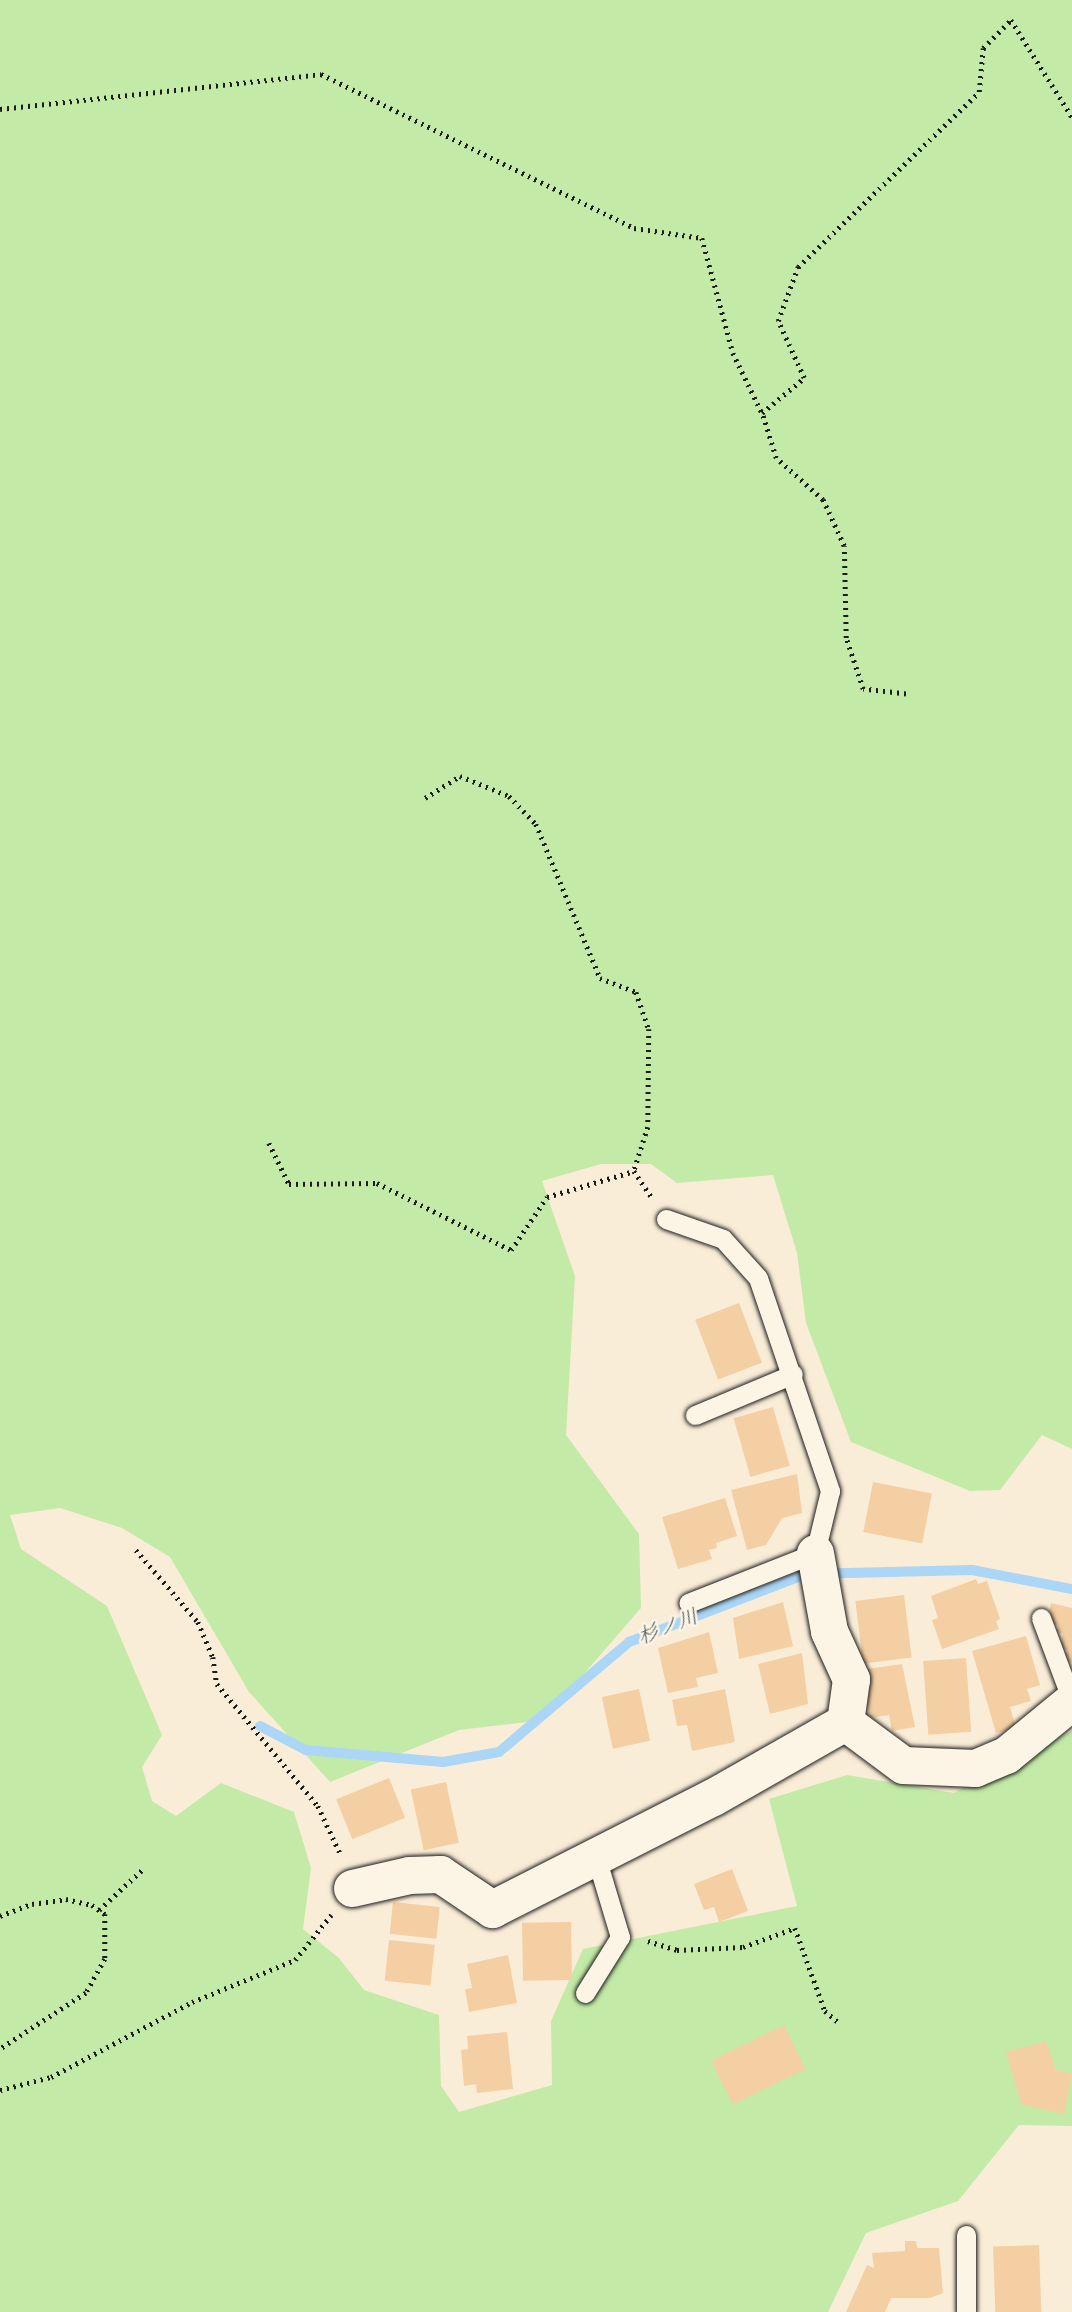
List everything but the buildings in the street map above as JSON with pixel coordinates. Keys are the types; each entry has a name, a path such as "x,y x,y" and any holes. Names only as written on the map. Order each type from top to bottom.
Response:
{"street":[{"path":"815,1553 829,1632 851,1679 845,1722"},
{"path":"845,1722 903,1765 975,1768 1006,1755 1072,1701"},
{"path":"352,1888 409,1875 440,1874 492,1909 596,1857 845,1722"}],"lane":[{"path":"666,1219 723,1239 758,1278 793,1374 830,1491 815,1553 688,1603"},
{"path":"695,1415 793,1374"},
{"path":"1041,1618 1072,1701"},
{"path":"585,1993 620,1937 596,1857"},
{"path":"965,2235 967,2312"}],"path":[{"path":"762,413 804,379 778,321 798,267 979,93 983,48 1011,20 1072,117"},
{"path":"0,109 321,74 634,228 702,239 733,354 762,413 776,458 823,500 844,546 846,638 863,689 906,694"},
{"path":"425,798 460,776 509,796 536,824 600,978 636,992 649,1029 649,1115 634,1171 666,1219"},
{"path":"269,1143 289,1184 377,1183 511,1250 547,1197 634,1171"},
{"path":"0,2090 51,2077 192,2002 295,1960 352,1888 318,1806 217,1684 213,1657 198,1622 136,1550"},
{"path":"99,1910 144,1868"},
{"path":"0,1916 32,1904 65,1899 105,1914 105,1959 86,1993 0,2049"},
{"path":"645,1934 648,1941 677,1950 743,1947 795,1928 825,2011 836,2021"}],"green space":[{"path":"0,0 1072,0 1072,1449 1042,1435 1000,1490 970,1491 851,1442 806,1323 797,1253 773,1175 677,1183 651,1164 601,1164 542,1181 575,1276 566,1435 639,1534 641,1608 544,1720 459,1730 330,1782 249,1692 170,1557 122,1528 60,1508 10,1515 21,1549 107,1606 162,1735 142,1767 152,1801 176,1816 221,1783 294,1812 311,1868 303,1929 339,1958 364,1990 439,2015 441,2086 459,2112 552,2085 551,2021 583,1949 797,1906 769,1799 847,1775 954,1793 1072,1731 1072,2126 1019,2125 958,2201 866,2233 828,2312 0,2312"}],"waterway":[{"name":"杉ノ川","path":"260,1726 306,1750 443,1762 499,1752 629,1642 806,1574 972,1570 1072,1589"}]}
